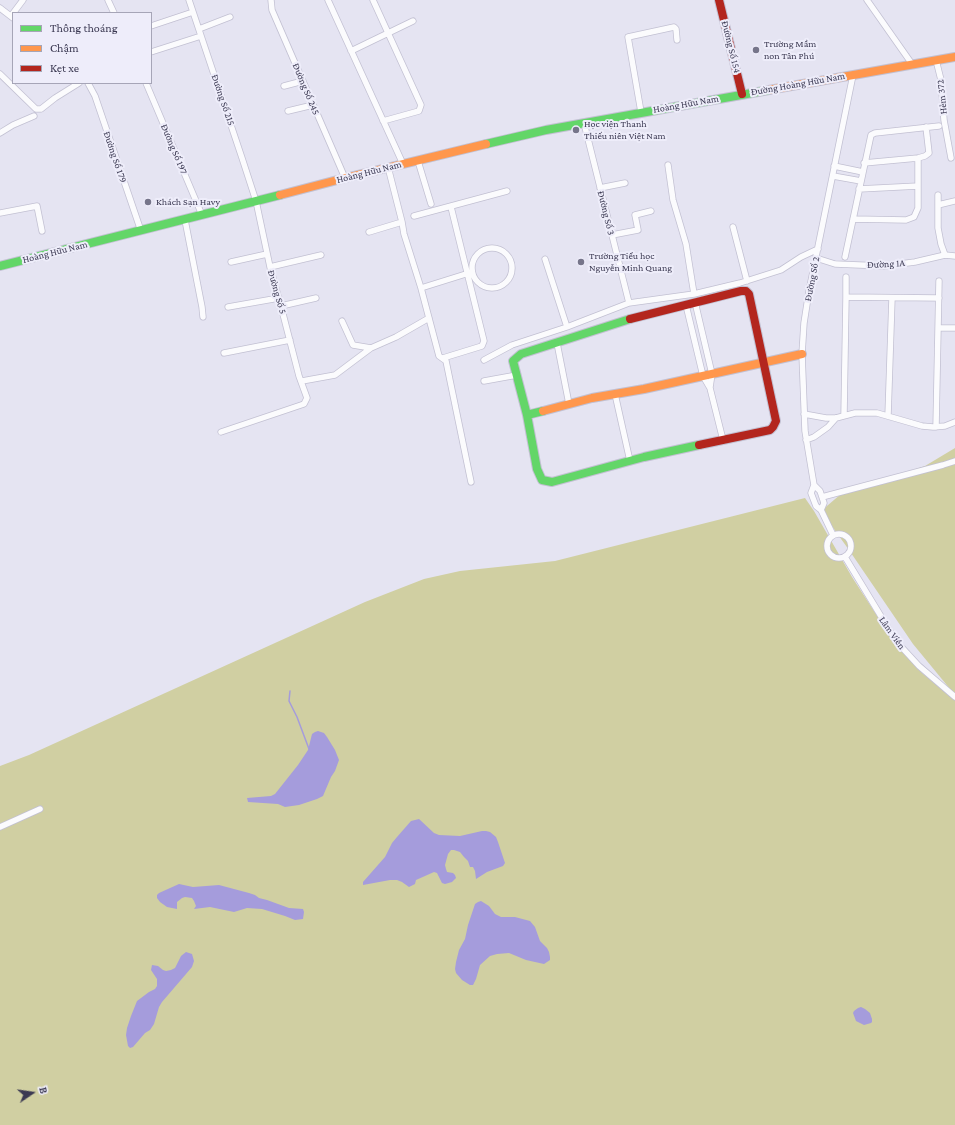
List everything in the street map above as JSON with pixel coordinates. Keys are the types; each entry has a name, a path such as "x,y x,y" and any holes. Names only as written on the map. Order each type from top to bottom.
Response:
{"street":[{"path":"15,12 23,0"},
{"path":"108,0 114,12"},
{"name":"Đường Số 215","path":"190,0 256,201"},
{"name":"Đường Số 245","path":"271,0 272,10 345,178"},
{"path":"328,0 403,164"},
{"path":"373,0 421,106 419,111 383,121"},
{"name":"Đường Số 154","path":"719,0 742,94"},
{"path":"867,0 912,64"},
{"path":"0,8 12,17"},
{"path":"152,26 193,12"},
{"path":"199,29 230,17"},
{"path":"351,50 413,21"},
{"path":"641,112 628,37 674,27 676,29 678,40"},
{"path":"152,52 201,36"},
{"path":"853,75 955,57"},
{"name":"Hẻm 372","path":"936,60 941,80 944,120 951,158"},
{"path":"0,74 36,109 41,108 76,84"},
{"name":"Đường Hoàng Hữu Nam","path":"742,94 853,75"},
{"name":"Đường Số 2","path":"814,485 806,440 804,414 802,354 804,323 809,290 853,75"},
{"path":"284,86 303,81"},
{"name":"Đường Số 179","path":"89,84 95,96 141,231"},
{"name":"Đường Số 197","path":"146,84 202,215"},
{"name":"Hoàng Hữu Nam","path":"0,266 388,167 546,130 742,94"},
{"path":"288,111 313,105"},
{"path":"0,133 13,125 34,116"},
{"name":"Đường Số 3","path":"584,123 629,304"},
{"path":"845,257 871,134 939,126"},
{"path":"864,163 925,156 929,153 926,127"},
{"path":"853,219 906,220 914,217 918,208 918,158"},
{"path":"418,160 431,204"},
{"path":"668,165 673,200 686,244 695,298 712,374 710,388"},
{"path":"834,166 862,172"},
{"path":"388,167 409,253 421,288 439,356 446,361 471,482"},
{"path":"833,176 861,181"},
{"path":"600,188 625,183"},
{"path":"859,189 918,186"},
{"path":"414,216 507,191"},
{"path":"938,195 938,228 945,255"},
{"name":"Đường Số 5","path":"221,432 304,404 307,398 299,376 278,298 256,201"},
{"path":"938,205 955,201"},
{"path":"0,213 37,206 42,231"},
{"path":"443,358 482,346 484,341 451,207"},
{"path":"612,235 638,230 635,215 651,211"},
{"path":"185,220 203,317"},
{"path":"369,232 402,222"},
{"path":"733,228 747,281"},
{"path":"489,248 494,248 504,252 512,264 512,269 505,283 491,288 477,281 473,271 476,256 489,248"},
{"path":"484,360 512,345 567,327 629,304 695,298 746,291 749,294 776,421 770,430 630,461 552,482 542,480 537,469 527,415 514,361 521,354 622,321 686,304 695,298 781,270 801,257 818,249"},
{"path":"231,262 267,254"},
{"path":"270,267 321,255"},
{"name":"Đường 1A","path":"816,258 835,264 884,266 915,262 945,255 955,256"},
{"path":"545,259 567,327"},
{"path":"421,288 473,271"},
{"path":"844,415 846,277"},
{"path":"936,427 939,281"},
{"path":"846,297 939,298"},
{"path":"228,307 278,298"},
{"path":"281,306 316,298"},
{"path":"888,416 892,298"},
{"path":"686,304 703,376 710,388 723,440"},
{"path":"302,381 335,375 371,348 396,337 429,318"},
{"path":"342,321 353,345 371,348"},
{"path":"938,328 955,328"},
{"path":"224,353 290,340"},
{"path":"557,343 569,404"},
{"path":"527,415 592,398 644,389 802,354"},
{"path":"484,381 517,375"},
{"path":"615,394 630,461"},
{"path":"804,414 826,418 836,418 844,415 868,412 877,413 922,426 936,427 945,426 955,422"},
{"path":"806,440 814,437 828,427 836,418"},
{"path":"822,498 955,461"},
{"path":"821,510 824,503 820,491 814,485 811,493 814,503 821,510 833,535"},
{"path":"844,534 850,540 851,548 848,555 845,557 837,558 830,555 828,552 826,544 833,535 844,534"},
{"name":"Lâm Viên","path":"845,557 896,641 920,666 955,697"},
{"path":"0,827 40,808"}],"green space":[{"path":"955,448 955,695 913,644 821,511 841,494 925,466"},
{"path":"805,498 852,577 894,642 921,672 955,700 955,1125 0,1125 0,766 29,755 365,602 424,579 460,571 555,561"}],"shaded area":[{"path":"318,731 324,733 327,737 339,760 323,796 299,805 285,807 278,804 248,802 247,798 271,796 275,794 308,750 312,734"},
{"path":"419,819 434,833 439,835 460,836 482,831 490,832 496,837 505,863 503,866 487,872 476,879 475,871 473,867 470,867 468,861 460,852 451,850 448,854 445,865 447,872 455,875 456,878 452,882 445,884 442,883 437,873 434,872 416,880 415,884 409,887 397,880 363,885 363,882 385,857 392,843 397,837 411,821"},
{"path":"179,884 193,887 219,885 249,893 289,908 303,909 303,919 295,920 262,909 247,908 234,912 210,907 194,909 196,906 192,898 185,897 177,902 177,909 167,907 160,902 157,898 159,893"},
{"path":"481,901 489,906 495,914 501,917 515,917 530,921 535,927 540,941 547,948 550,960 544,964 526,960 509,953 497,954 490,956 480,965 473,985 470,985 462,980 456,973 456,962 459,950 465,939 475,904"},
{"path":"186,952 192,954 194,961 192,967 162,1002 154,1024 150,1030 145,1033 133,1047 130,1048 128,1046 126,1035 127,1028 137,1001 157,986 157,979 151,970 152,965 158,966 166,971 171,970 175,968 181,956"},
{"path":"861,1007 870,1013 872,1019 871,1023 864,1025 856,1021 853,1013"}],"waterway":[{"path":"290,691 289,701 297,717 309,749"}],"traffic: fast":[{"path":"486,144 546,130 769,90"},
{"path":"0,266 280,195"},
{"path":"543,411 527,415 513,361 521,354 630,319"},
{"path":"527,415 537,469 542,480 552,482 644,457 699,445"}],"traffic: slow":[{"path":"769,90 955,57"},
{"path":"280,195 486,144"},
{"path":"543,411 592,398 644,389 802,354"}],"traffic: jam":[{"path":"719,0 742,94"},
{"path":"630,319 741,291 746,291 749,294 776,421 770,430 699,445"}],"place":[{"name":"Trường Mầm non Tân Phú","path":"756,50"},
{"name":"Học viện Thanh Thiếu niên Việt Nam","path":"576,130"},
{"name":"Khách Sạn Havy","path":"148,202"},
{"name":"Trường Tiểu học Nguyễn Minh Quang","path":"581,262"}]}
